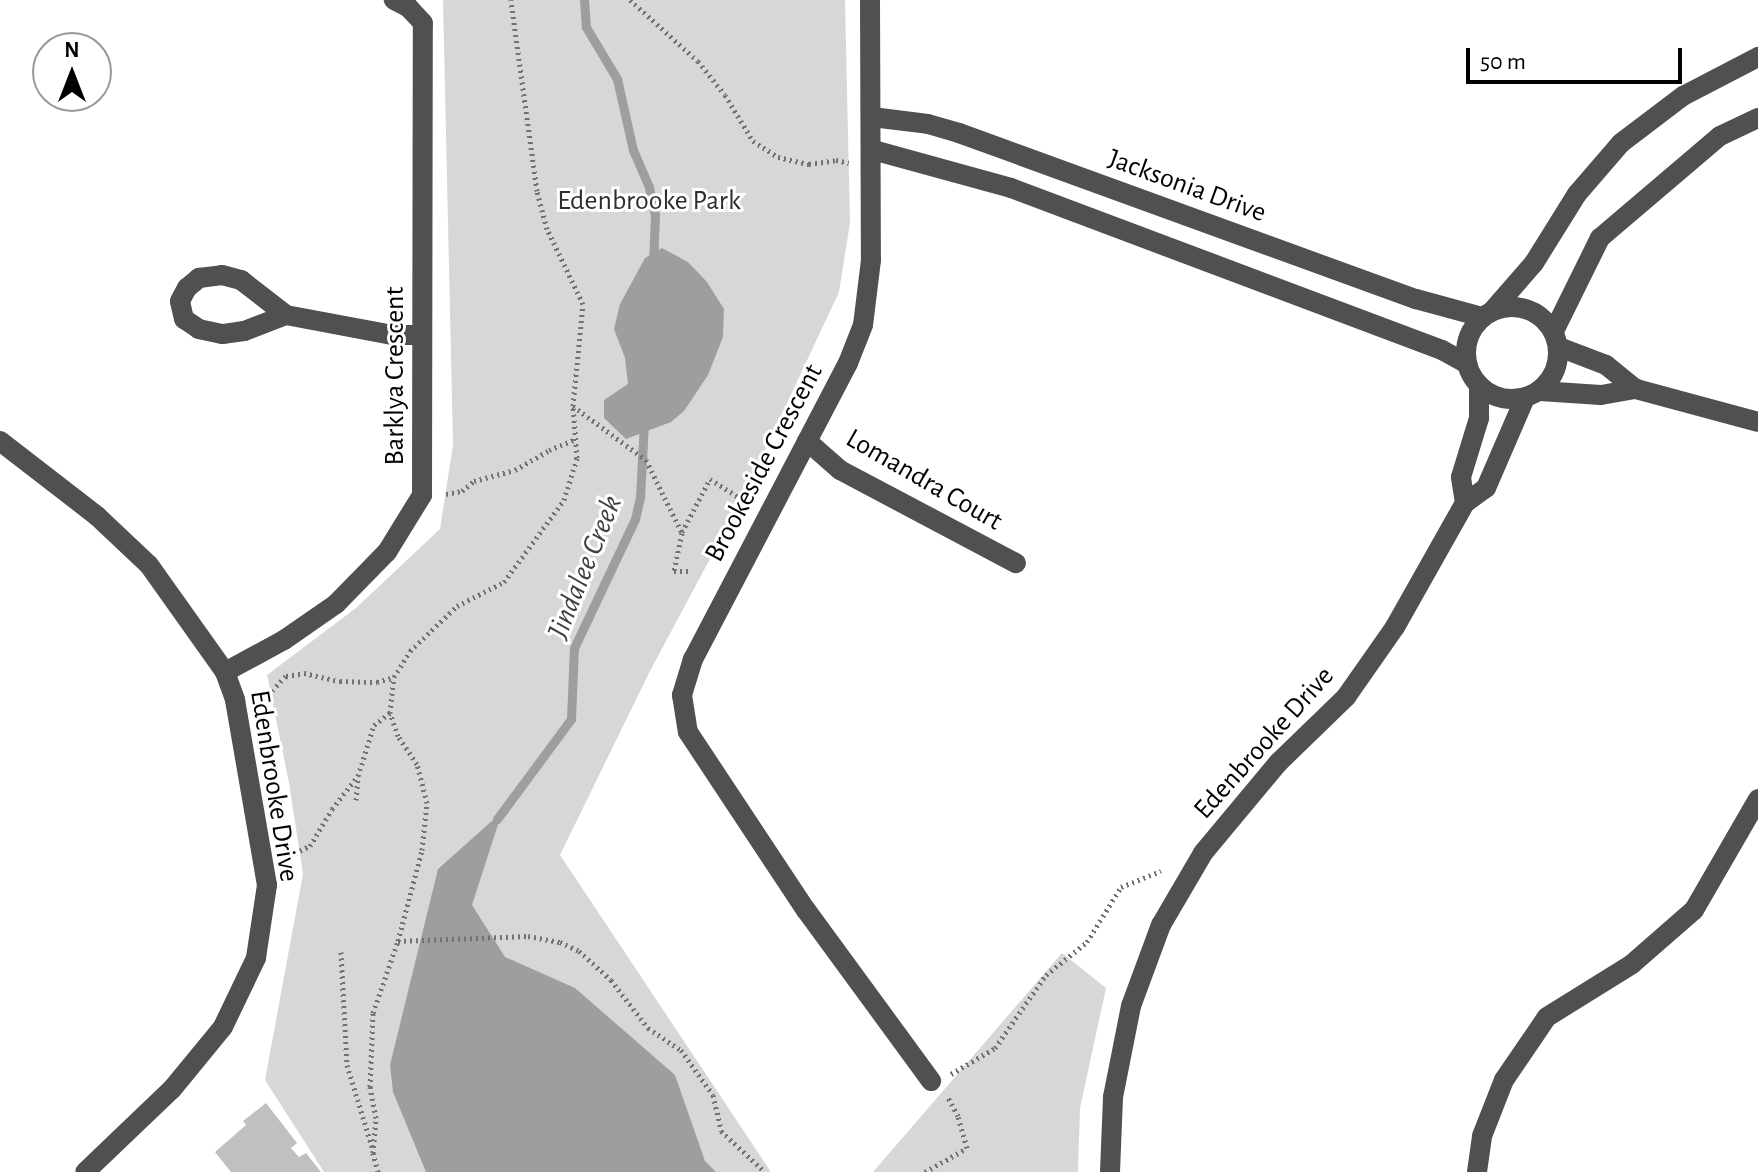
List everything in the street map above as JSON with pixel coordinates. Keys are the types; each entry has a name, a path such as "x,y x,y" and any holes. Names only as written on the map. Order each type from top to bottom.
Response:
{"street":[{"name":"Barklya Crescent","path":"225,672 284,640 336,604 387,552 422,495 423,23 408,7 394,0"},
{"name":"Brookeside Crescent","path":"870,0 873,160 870,281 863,325 854,350 693,659 682,695 688,732 806,910 931,1081"},
{"path":"1467,364 1468,339 1534,263 1577,194 1621,143 1683,96 1758,57"},
{"name":"Jacksonia Drive","path":"872,117 928,124 959,133 1416,299 1488,314"},
{"path":"1532,394 1558,364 1556,339 1600,238 1720,136 1758,118"},
{"path":"873,160 1011,188 1442,350 1467,364 1479,385 1500,398 1532,394 1601,395 1636,389"},
{"path":"286,315 244,331 222,334 199,329 184,319 180,301 187,288 199,278 222,275 241,280 286,315 393,335 422,335"},
{"path":"1488,314 1521,307 1534,312 1556,339 1606,365 1636,389 1758,422"},
{"name":"Edenbrooke Drive","path":"1465,503 1461,477 1479,418 1479,385"},
{"name":"Edenbrooke Drive","path":"1110,1172 1113,1097 1131,1006 1161,925 1203,853 1278,763 1346,697 1395,627 1465,503 1486,488 1532,394"},
{"name":"Edenbrooke Drive","path":"0,441 97,516 149,565 225,672 235,700 267,885 256,958 223,1027 172,1089 85,1172"},
{"name":"Lomandra Court","path":"807,441 840,470 1016,563"},
{"path":"1477,1172 1482,1136 1504,1080 1547,1017 1632,964 1694,910 1758,799"}],"path":[{"path":"373,1151 376,1118 370,1054 373,1013 398,941 422,850 427,803 417,764 398,736 390,713 394,677 410,651 457,606 504,582 564,500 577,458 573,406 583,304 547,229 537,191 511,0"},
{"path":"630,0 698,61 725,95 753,141 778,157 809,164 873,160"},
{"path":"573,406 646,460 682,533"},
{"path":"422,495 462,491 474,481 515,470 549,450 576,439"},
{"path":"692,571 674,571 682,533 710,479 767,516"},
{"path":"254,698 268,695 286,676 304,673 340,681 377,682 394,677"},
{"path":"356,800 358,776 374,725 390,713"},
{"path":"264,865 310,846 332,809 358,776"},
{"path":"925,1172 967,1148 952,1102 931,1081 951,1074 995,1048 1046,975 1087,942 1121,887 1161,871"},
{"path":"398,941 528,936 560,942 579,951 611,980 648,1028 681,1050 713,1095 721,1131 765,1172"},
{"path":"341,952 347,1065 378,1172"}],"green space":[{"name":"Edenbrooke Park","path":"443,0 845,0 850,223 839,292 744,495 649,673 560,855 771,1172 324,1172 265,1080 303,874 289,783 267,675 356,608 440,529 453,445"},
{"path":"1062,953 1106,988 1080,1108 1078,1172 873,1172"}],"shaded area":[{"path":"662,248 688,262 707,282 724,309 723,337 708,375 684,411 671,422 626,439 604,418 604,400 628,384 625,358 614,329 620,304 645,258"},
{"path":"502,812 472,905 505,957 575,988 675,1075 705,1161 716,1172 426,1172 393,1092 390,1065 438,869"}],"building":[{"path":"266,1103 297,1143 291,1148 299,1157 306,1153 321,1172 231,1172 215,1152 246,1125 243,1121"}],"waterway":[{"name":"Jindalee Creek","path":"584,0 586,27 617,79 633,150 649,187 655,215 653,264"},
{"name":"Jindalee Creek","path":"497,819 571,719 574,648 635,519 640,497 644,422"}]}
